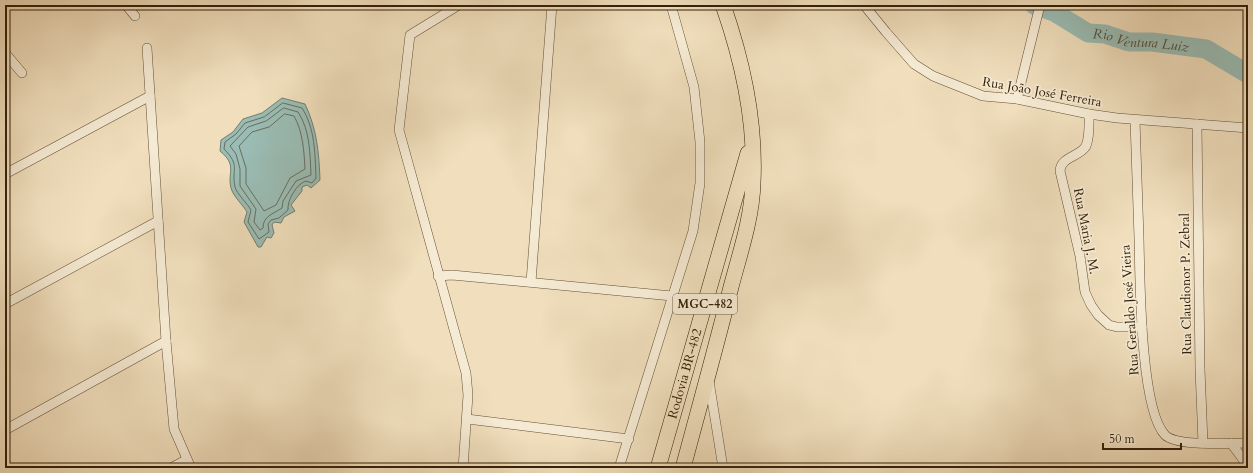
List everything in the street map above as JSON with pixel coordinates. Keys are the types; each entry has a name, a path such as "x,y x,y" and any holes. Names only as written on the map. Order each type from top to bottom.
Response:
{"highway":[{"name":"Rodovia BR-482","path":"683,468 745,232 754,184 752,140 747,88 723,5"},
{"name":"Rodovia BR-482","path":"658,468 752,140"}],"street":[{"path":"126,5 134,16"},
{"path":"459,5 410,35 399,130 438,276 466,373 468,394 463,468"},
{"path":"531,282 552,5"},
{"path":"619,468 693,231 700,183 700,149 694,87 671,5"},
{"name":"Rua João José Ferreira","path":"864,5 914,64 933,76 983,96 1017,99 1089,114 1135,120 1248,128"},
{"path":"1017,99 1040,5"},
{"path":"147,48 166,341 174,429 188,464 171,468"},
{"path":"5,53 22,73"},
{"path":"5,174 150,96"},
{"name":"Rua Maria J. M.","path":"1089,114 1085,146 1060,165 1080,256 1085,292 1091,305 1104,321 1117,327 1142,327"},
{"name":"Rua Geraldo José Vieira","path":"1135,120 1142,327 1149,393 1159,428 1170,439 1203,443 1248,444"},
{"name":"Rua Claudionor P. Zebral","path":"1197,124 1200,368 1203,443"},
{"path":"1248,128 1248,170"},
{"path":"5,304 158,220"},
{"path":"1248,224 1248,288"},
{"path":"438,276 452,275 672,296"},
{"path":"5,430 166,341"},
{"path":"708,376 723,468"},
{"path":"466,419 629,439"},
{"path":"1231,443 1248,466"}],"water":[{"path":"282,98 305,104 317,141 320,180 311,188 307,185 302,187 302,191 291,205 295,211 284,217 281,223 274,222 272,225 274,233 271,238 267,237 261,247 258,247 244,222 247,212 231,188 231,169 229,161 220,151 221,140 233,132 243,119 262,113"}],"waterway":[{"name":"Rio Ventura Luiz","path":"1034,5 1054,12 1088,33 1105,34 1129,42 1152,42 1206,49 1248,74"}]}
